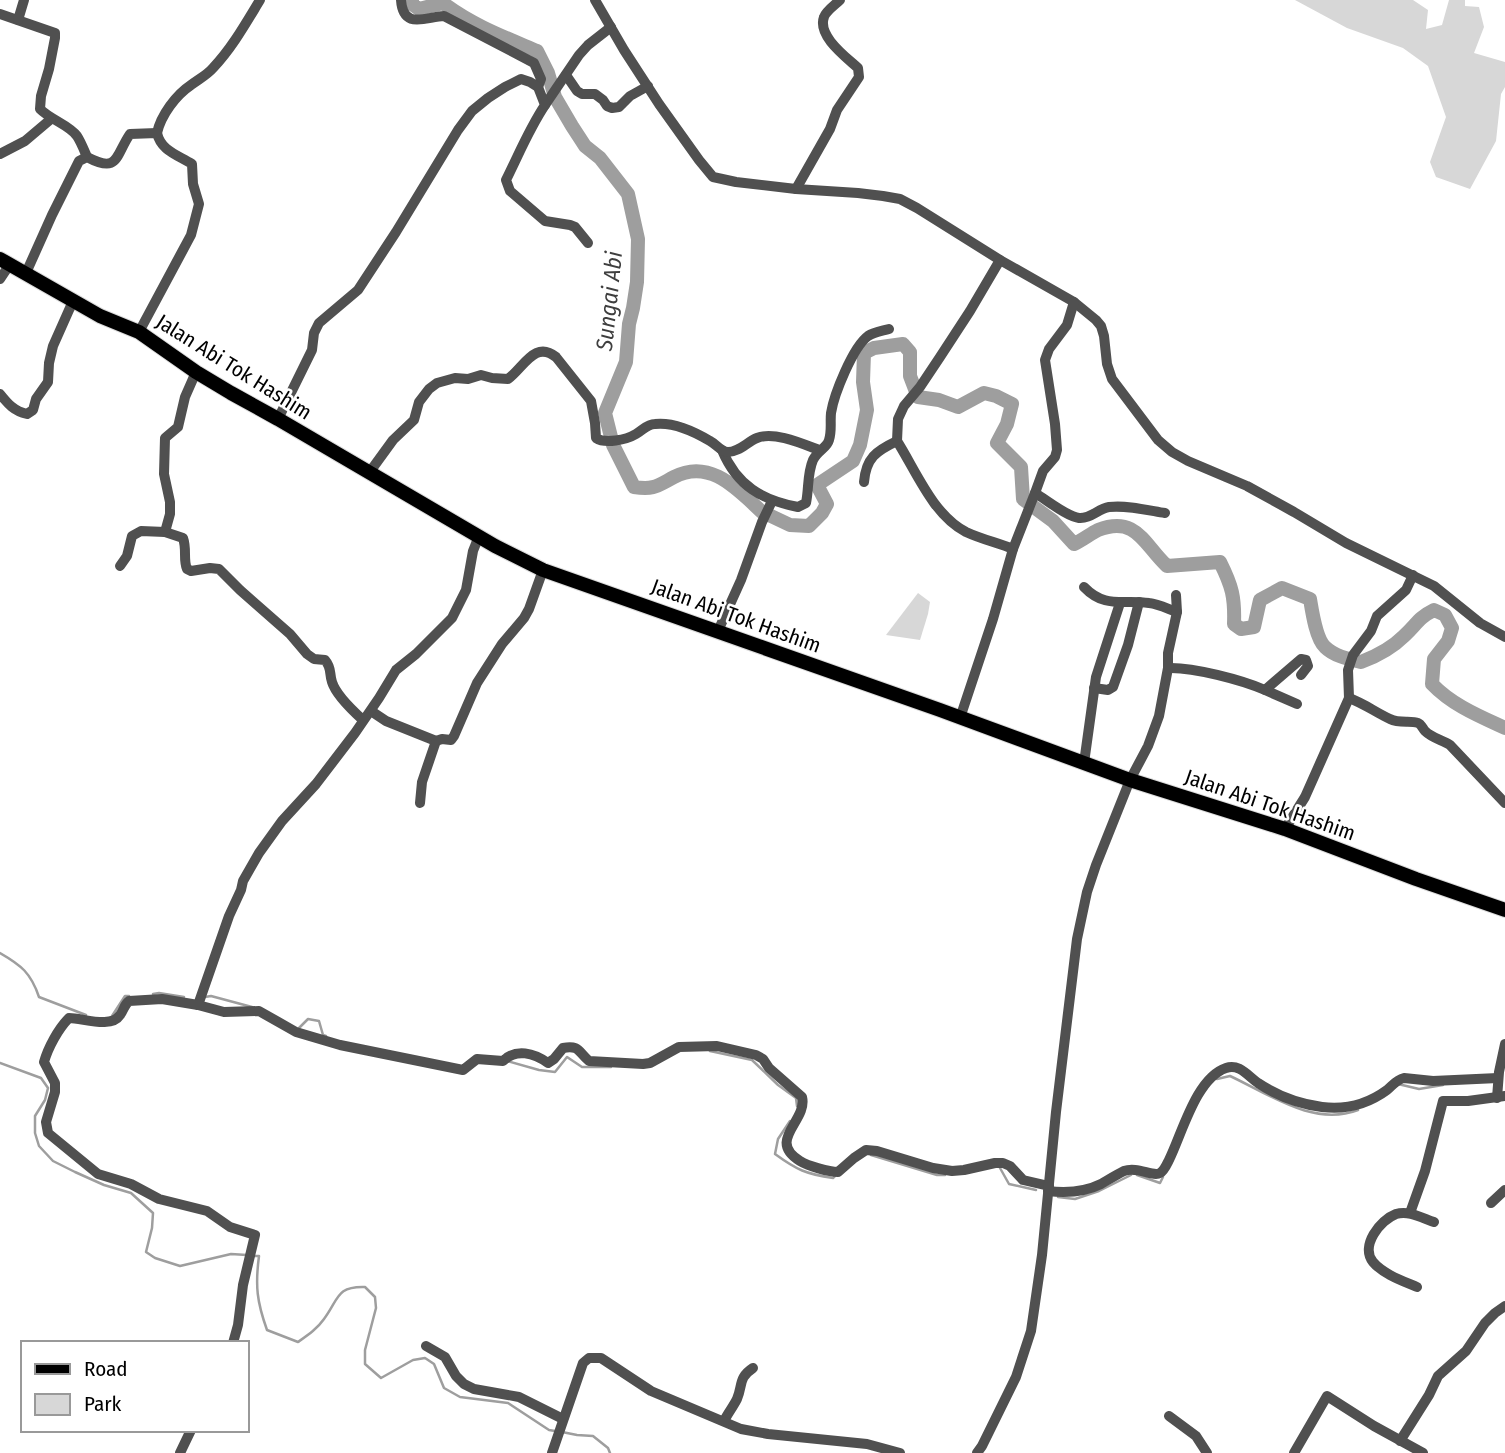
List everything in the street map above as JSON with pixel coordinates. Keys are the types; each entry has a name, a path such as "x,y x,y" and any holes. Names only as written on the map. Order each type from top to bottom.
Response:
{"main road":[{"name":"Jalan Abi Tok Hashim","path":"5,262 100,316 139,332 196,372 479,536 543,570 1130,780 1285,829 1505,910"}],"street":[{"path":"19,20 24,0"},
{"path":"139,332 191,235 199,204 192,184 192,164 163,146 158,139 161,120 189,86 210,72 260,0"},
{"path":"401,0 404,12 412,19 423,21 444,16 534,63 541,79 538,87"},
{"path":"596,0 624,50 713,177 736,182 900,199 917,208 1086,311 1101,326 1112,379 1166,447 1188,461 1247,486 1346,543 1434,586 1480,623 1505,636"},
{"path":"796,189 830,129 837,110 859,76 858,68 831,42 823,27 824,16 840,0"},
{"path":"0,14 55,33 40,108 51,119 77,136 88,157 103,164 111,164 130,134 157,133"},
{"path":"588,243 575,227 545,221 510,191 506,180 534,120 588,45 611,27"},
{"path":"278,419 312,350 316,327 358,290 466,118 488,98 521,79 538,87 545,105"},
{"path":"563,79 582,94 595,94 612,108 619,107 630,96 648,86"},
{"path":"0,154 25,141 51,119"},
{"path":"26,273 75,168 79,161 88,157"},
{"path":"1000,260 970,311 920,387 904,406 898,419 897,441 919,480 945,516 965,531 1013,549"},
{"path":"0,279 5,262"},
{"path":"0,394 6,403 16,410 27,414 33,410 48,382 53,346 73,301"},
{"path":"960,718 1013,549 1043,471 1055,457 1057,450 1045,367 1046,354 1067,325 1074,302"},
{"path":"722,450 728,464 743,482 772,501 798,507 806,503 812,462 819,450 829,442 834,401 855,351 870,335 889,329"},
{"path":"369,473 393,440 414,419 422,396 437,383 481,375 508,379 531,355 542,350 556,357 591,401 596,438 600,440 620,440 634,435 650,424 667,423 713,442 724,452 770,436 819,450"},
{"path":"165,532 170,502 164,474 165,438 178,427 184,397 196,372"},
{"path":"864,482 866,466 872,457 897,441"},
{"path":"1034,497 1081,519 1111,507 1164,513"},
{"path":"718,631 772,501"},
{"path":"120,566 127,556 130,537 137,532 165,532 183,538 187,569 219,569 290,634 307,654 314,659 325,660 331,668 335,687 363,720"},
{"path":"199,999 243,881 282,821 316,784 371,711 396,670 452,618 466,590 473,551 479,536"},
{"path":"420,803 422,782 436,741 442,738 451,740 454,736 477,683 529,609 543,570"},
{"path":"1285,829 1305,797 1349,698 1348,670 1353,654 1371,631 1377,616 1406,590 1413,575"},
{"path":"1084,587 1096,598 1107,601 1153,603 1177,612"},
{"path":"982,1451 1016,1377 1031,1331 1077,939 1091,878 1159,716 1177,612 1176,595"},
{"path":"1094,688 1108,690 1113,687 1139,602"},
{"path":"1084,763 1096,677 1120,603"},
{"path":"1265,690 1301,659 1306,660 1308,666 1301,675"},
{"path":"1168,668 1210,674 1265,690 1297,704"},
{"path":"1349,698 1399,722 1421,724 1431,736 1450,745 1505,803"},
{"path":"371,711 386,721 436,741"},
{"path":"234,1341 255,1236 230,1227 207,1211 159,1199 131,1184 98,1174 48,1133 46,1122 55,1091 52,1076 45,1067 45,1056 69,1018 97,1022 115,1020 129,1001 199,999 210,1010 259,1011 296,1032 340,1045 463,1070 477,1059 505,1059 520,1052 548,1063 563,1048 569,1047 579,1049 589,1062 643,1064 679,1047 704,1045 728,1048 763,1059 769,1068 802,1097 803,1105 786,1144 792,1155 811,1167 838,1172 866,1150 952,1171 1003,1163 1010,1166 1023,1180 1049,1189 1069,1192 1092,1188 1128,1170 1137,1169 1159,1174 1165,1168 1208,1079 1230,1066 1238,1067 1272,1092 1324,1108 1358,1105 1378,1096 1404,1078 1433,1081 1498,1080"},
{"path":"1410,1213 1425,1171 1443,1101 1468,1101 1499,1096 1498,1080 1505,1044"},
{"path":"1491,1203 1505,1190"},
{"path":"1417,1287 1374,1264 1368,1252 1369,1247 1381,1224 1396,1214 1410,1213 1434,1222"},
{"path":"1400,1441 1438,1376 1466,1351 1485,1323 1505,1306"},
{"path":"426,1346 445,1357 464,1384 474,1389 519,1397 562,1423"},
{"path":"554,1449 583,1363 594,1357 665,1398 741,1429 867,1444 901,1453"},
{"path":"724,1421 736,1401 745,1373 753,1368"},
{"path":"1294,1453 1326,1396 1423,1453"},
{"path":"1169,1416 1196,1436 1208,1453"},
{"path":"180,1453 190,1432"}],"green space":[{"path":"1295,0 1413,0 1428,10 1426,29 1442,25 1449,0 1465,0 1465,6 1479,7 1484,27 1474,53 1505,62 1505,87 1501,94 1496,141 1470,189 1436,177 1430,162 1446,117 1428,66 1403,48 1347,28"},
{"path":"918,593 930,602 920,640 886,635"}],"waterway":[{"name":"Sungai Abi","path":"412,0 412,4 419,9 443,3 477,24 537,51 548,73 555,97 572,126 585,146 600,158 628,194 638,239 637,282 629,324 626,362 605,413 613,445 634,487 651,488 687,472 699,471 733,486 762,512"},
{"name":"Sungai Abi","path":"771,516 790,525 809,526 822,513 827,504 817,485 853,461 860,445 867,410 863,382 864,353 874,348 903,344 910,352 910,376 918,397 939,400 958,407 984,393 1012,404 1007,424 997,443 1021,467 1023,499 1053,521 1074,544 1098,530 1122,526 1138,534 1167,566 1220,562 1232,592 1234,624 1241,629 1254,627 1260,600 1282,588 1310,599 1322,643 1337,655 1361,662 1394,644 1434,610 1445,615 1452,628 1448,641 1434,659 1432,684 1457,704 1505,728"},
{"path":"0,953 24,970 39,997 86,1015"},
{"path":"153,994 184,997"},
{"path":"112,1016 125,996 129,996"},
{"path":"205,997 211,996 252,1007"},
{"path":"298,1029 308,1019 319,1021 323,1035 326,1036"},
{"path":"710,1051 752,1060 796,1098 797,1106"},
{"path":"507,1061 555,1072 567,1057 582,1067 611,1067"},
{"path":"0,1063 41,1078 48,1088 45,1100 35,1116 35,1133 39,1146 53,1161 104,1185 131,1193 153,1213 146,1252 155,1258 180,1266 231,1254 247,1255"},
{"path":"1217,1079 1230,1076 1276,1099 1308,1111 1341,1114 1358,1110"},
{"path":"1398,1084 1419,1089 1443,1085"},
{"path":"790,1121 778,1139 775,1154 809,1173 833,1178 836,1175"},
{"path":"871,1155 945,1175"},
{"path":"1000,1168 1009,1184 1036,1190"},
{"path":"1058,1197 1075,1199 1099,1191 1131,1175"},
{"path":"1137,1175 1160,1183 1163,1177"},
{"path":"253,1256 259,1256 258,1294 267,1330 298,1342 318,1326 343,1291 365,1287 375,1297 376,1308 365,1350 365,1364 381,1378 413,1360 425,1358 434,1364 444,1388 460,1397 508,1403 549,1430 555,1431"},
{"path":"562,1432 593,1436 608,1448 610,1453"}]}
